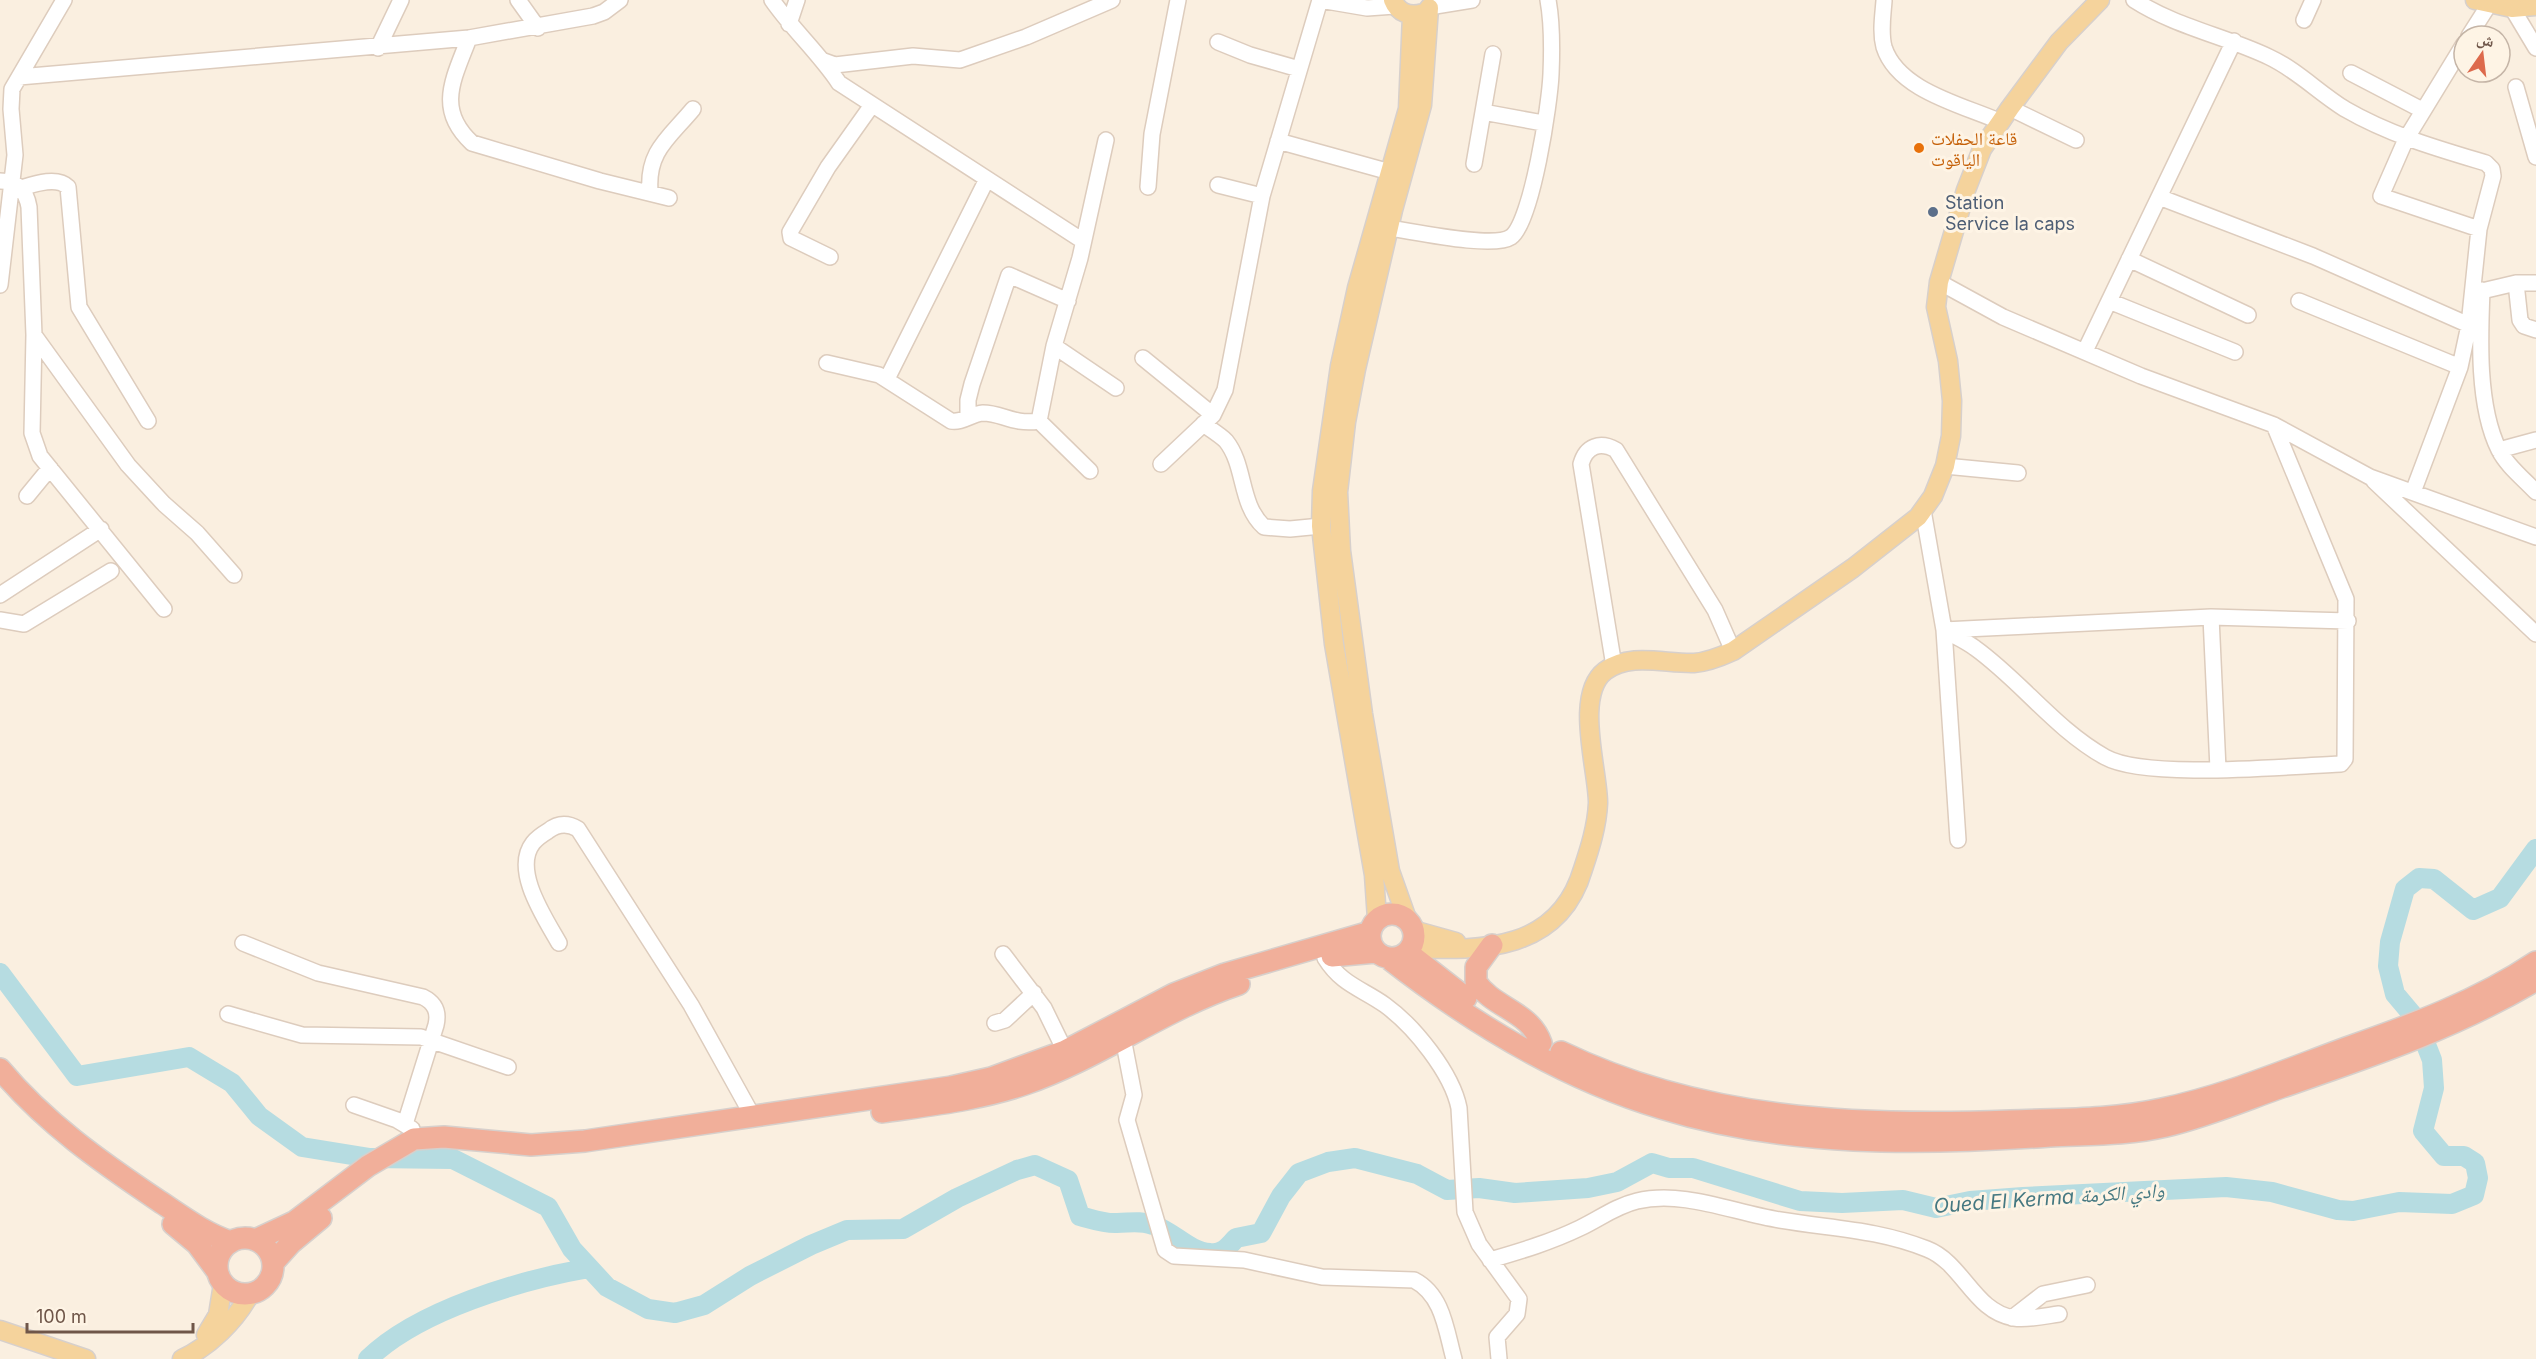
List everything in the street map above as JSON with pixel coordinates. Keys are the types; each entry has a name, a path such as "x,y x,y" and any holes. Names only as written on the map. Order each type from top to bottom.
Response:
{"highway":[{"path":"0,1089 60,1146 180,1229 203,1251 220,1277 235,1293 250,1294 268,1283 273,1263 311,1225 410,1139 444,1137 547,1144 687,1127 951,1087 991,1078 1065,1051 1201,983 1373,925 1391,913 1401,943 1434,993 1507,1039 1554,1065 1621,1094 1703,1120 1790,1135 1833,1139 1968,1140 2143,1131 2190,1119 2403,1036 2488,991 2536,962"},
{"path":"1373,925 1370,943 1401,943 1467,998 1541,1043 1630,1081 1739,1109 1849,1122 1962,1123 2109,1118 2164,1109 2193,1102 2488,1008 2536,980"},
{"path":"410,1139 435,1148 524,1157 585,1155 760,1127 932,1105 987,1095 1026,1084 1123,1038 1167,1014 1231,987 1348,952 1401,943"},
{"path":"1485,946 1476,967 1476,982 1485,992 1529,1023 1541,1043"},
{"path":"0,1070 43,1115 95,1157 196,1225 231,1242"},
{"path":"255,1240 294,1222 372,1171"},
{"path":"220,1277 218,1256 231,1242 240,1238 255,1240 267,1249 273,1263"}],"main road":[{"path":"1426,8 1420,114 1389,228 1346,422 1338,492 1327,532 1362,702 1388,860 1396,893 1401,943 1485,946 1516,940 1544,929 1563,912 1578,887 1597,817 1598,801 1590,717 1593,689 1604,672 1623,661 1694,663 1714,660 1732,651 1853,568 1918,517 1933,496 1945,466 1951,436 1952,401 1948,361 1936,307 1939,282 1966,190 1982,149 2005,115 2060,42 2100,0"},
{"path":"2483,2 2511,8 2536,6"},
{"path":"1394,3 1403,13 1426,8"},
{"path":"1373,925 1374,875 1334,644 1325,457 1340,366 1357,288 1408,109 1426,8"},
{"path":"188,1357 218,1316 220,1277"},
{"path":"188,1357 233,1319 250,1294"},
{"path":"0,1330 86,1359"}],"street":[{"path":"0,285 15,155 10,109 12,89 64,0"},
{"path":"378,48 401,0"},
{"path":"518,0 538,28"},
{"path":"19,77 378,48 469,38 538,28 593,16 604,12 620,0"},
{"path":"772,0 789,24 824,60 839,83 1083,241"},
{"path":"789,24 796,0"},
{"path":"824,60 835,65 914,56 960,60 1026,37 1112,0"},
{"path":"1148,187 1152,134 1178,0"},
{"path":"1161,464 1208,420 1225,390 1262,196 1320,0 1367,8 1394,3"},
{"path":"1426,8 1472,0"},
{"path":"1389,228 1488,243 1510,238 1524,217 1535,176 1544,123 1551,75 1548,0"},
{"path":"2134,0 2154,13 2234,41 2272,58 2343,108 2406,139 2486,163 2493,169 2487,203 2479,229 2469,325 2460,367 2413,492"},
{"path":"2304,20 2313,0"},
{"path":"1884,1 1883,45 1899,71 1917,86 2076,140"},
{"path":"2474,24 2483,2"},
{"path":"2511,8 2536,47"},
{"path":"469,38 450,89 450,104 462,133 472,143 600,181 650,191 669,198"},
{"path":"2085,351 2234,41"},
{"path":"1218,42 1250,55 1299,69"},
{"path":"1474,164 1493,54"},
{"path":"2452,63 2406,139 2381,196 2479,229"},
{"path":"2351,73 2422,110"},
{"path":"2516,87 2536,158"},
{"path":"830,257 791,238 790,232 823,175 872,105"},
{"path":"650,191 649,169 653,157 693,109"},
{"path":"1483,112 1544,123"},
{"path":"1039,421 1054,346 1068,301 1106,140"},
{"path":"1278,141 1390,172"},
{"path":"887,380 987,179"},
{"path":"11,184 61,182 68,188 79,307 148,421"},
{"path":"11,184 28,200 31,224 34,335 32,433 39,456 164,609"},
{"path":"1218,185 1262,196"},
{"path":"2159,197 2313,256 2469,325"},
{"path":"2487,203 2479,346 2485,394 2499,450 2536,492"},
{"path":"2129,259 2248,315"},
{"path":"968,417 968,400 1010,275 1068,301"},
{"path":"1939,282 2003,317 2141,376 2274,424 2370,477 2536,537"},
{"path":"2482,291 2516,283 2536,283"},
{"path":"2516,283 2520,320 2524,326 2536,330"},
{"path":"2109,301 2235,352"},
{"path":"2299,301 2460,367"},
{"path":"34,335 128,465 164,504 197,533 234,575"},
{"path":"1054,346 1116,388"},
{"path":"1143,358 1208,420 1225,440 1233,453 1251,511 1264,527 1327,532"},
{"path":"827,363 879,375 951,421 983,413 1024,423 1039,421"},
{"path":"1039,421 1090,471"},
{"path":"1944,630 1976,648 2047,714 2106,758 2130,767 2218,769 2343,763 2348,621 2346,599 2274,424"},
{"path":"2499,450 2536,440"},
{"path":"1614,666 1581,464 1584,453 1594,446 1606,444 1616,450 1715,610 1732,651"},
{"path":"1945,466 2018,473"},
{"path":"27,496 50,468"},
{"path":"2370,477 2536,634"},
{"path":"1923,510 1944,630 1958,840"},
{"path":"0,595 100,529"},
{"path":"0,620 24,624 111,571"},
{"path":"1944,630 2211,617 2348,621"},
{"path":"2211,617 2218,769"},
{"path":"559,943 532,893 526,861 534,842 553,827 566,825 578,829 691,1005 752,1116"},
{"path":"243,943 318,973 423,997 437,1012 410,1139 354,1105"},
{"path":"1004,954 1034,993 1065,1051"},
{"path":"1325,958 1344,981 1397,1014 1429,1051 1457,1100 1465,1212 1472,1232 1516,1293 1520,1303 1516,1314 1497,1337 1496,1346 1499,1359"},
{"path":"994,1023 1005,1020 1034,993"},
{"path":"228,1014 302,1035 411,1035 432,1040 508,1067"},
{"path":"1123,1038 1134,1095 1127,1120 1149,1189 1159,1237 1165,1250 1174,1256 1244,1260 1322,1277 1413,1280 1426,1288 1436,1300 1454,1359"},
{"path":"1490,1260 1551,1241 1635,1202 1655,1198 1686,1200 1780,1220 1870,1231 1927,1249 1953,1266 1986,1304 2012,1318 2059,1314"},
{"path":"2012,1318 2043,1294 2087,1285"}],"waterway":[{"name":"Oued El Kerma وادي الكرمة","path":"0,973 77,1076 189,1057 232,1083 259,1116 302,1147 370,1158 453,1159 548,1207 572,1249 607,1287 648,1309 675,1313 704,1305 750,1276 811,1245 847,1230 903,1229 957,1198 1017,1170 1035,1165 1068,1180 1080,1216 1108,1223 1148,1223 1195,1249 1214,1253 1225,1249 1236,1238 1261,1233 1281,1196 1299,1173 1328,1162 1355,1158 1417,1174 1447,1190 1479,1188 1515,1193 1588,1188 1617,1182 1652,1163 1669,1168 1693,1168 1800,1201 1842,1203 1903,1200 1936,1208 1970,1201 2023,1197 2226,1187 2272,1192 2338,1210 2353,1211 2399,1202 2452,1204 2474,1195 2478,1178 2475,1163 2464,1156 2444,1156 2423,1131 2434,1088 2432,1060 2416,1019 2395,994 2388,966 2390,942 2405,889 2419,878 2434,879 2473,910 2500,898 2536,849"},
{"path":"368,1359 414,1326 442,1312 502,1289 589,1268"}],"place":[{"name":"قاعة الحفلات الياقوت","path":"1919,148"},
{"name":"Station Service la caps","path":"1933,212"}]}
